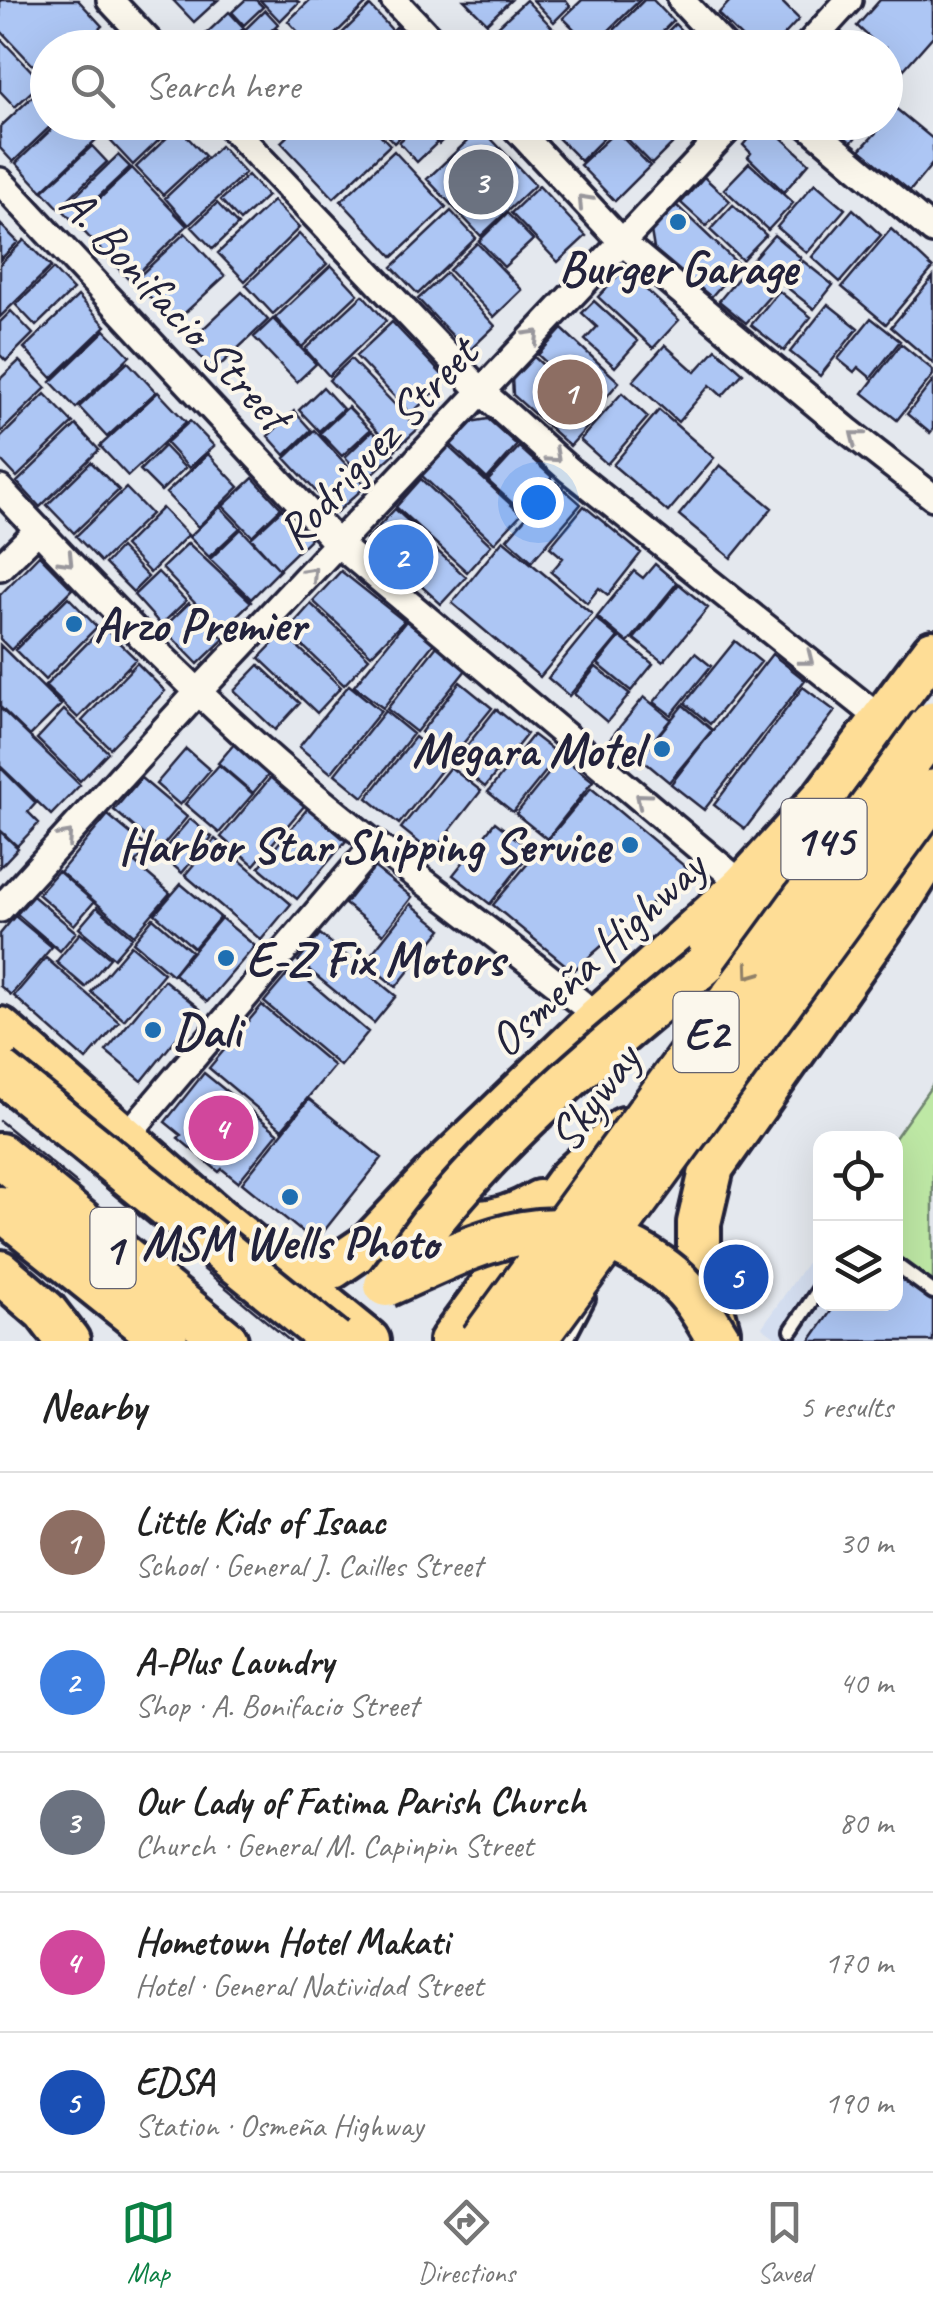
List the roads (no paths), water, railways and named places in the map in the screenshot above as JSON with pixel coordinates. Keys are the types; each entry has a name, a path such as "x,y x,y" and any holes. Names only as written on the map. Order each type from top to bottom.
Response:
{"highway":[{"name":"Skyway","path":"482,1341 933,724"},
{"name":"Skyway","path":"532,1341 933,793"},
{"path":"720,1341 699,1260 699,1222 712,1167 933,848"},
{"name":"1","path":"2,1047 44,1067 286,1274"},
{"name":"1","path":"2,1047 334,1341"},
{"name":"1","path":"0,1155 226,1341"},
{"name":"1","path":"0,1208 166,1341"},
{"path":"386,1285 522,1230 594,1233 664,1270 686,1290 720,1341"},
{"name":"1","path":"0,1272 45,1311 68,1341"},
{"path":"286,1274 368,1341"}],"main road":[{"name":"Osmeña Highway","path":"286,1274 310,1274 352,1258 598,1017 742,885 823,798 933,651"},
{"name":"Osmeña Highway","path":"386,1285 436,1217 491,1157 593,1058 704,965 767,904 933,703"},
{"name":"145","path":"544,1341 933,812"},
{"path":"434,1176 436,1194 445,1208 466,1220 495,1220 534,1204 569,1178 691,1067 806,980"},
{"path":"450,1341 569,1178"}],"street":[{"path":"110,0 138,30"},
{"path":"394,0 422,30"},
{"path":"680,0 709,30"},
{"path":"822,30 850,0"},
{"path":"243,140 481,391 569,470 882,720"},
{"path":"527,140 623,242 933,497"},
{"name":"Rodriguez Street","path":"0,909 718,140"},
{"path":"825,140 933,231"},
{"name":"A. Bonifacio Street","path":"0,181 338,544 742,885"},
{"path":"0,489 143,639 276,762 598,1017"},
{"path":"0,567 38,530"},
{"path":"124,1139 375,844"}],"lane":[{"path":"44,1067 61,1124 175,1222 217,1218"},
{"path":"600,1276 625,1228"},
{"path":"903,1270 933,1292"},
{"path":"566,1341 591,1292"},
{"path":"792,1330 813,1298"}],"tram line":[{"path":"0,1100 290,1341"},
{"path":"0,1121 77,1184"}],"place":[{"name":"Our Lady of Fatima Parish Church","path":"481,182"},
{"name":"Burger Garage","path":"678,222"},
{"name":"Little Kids of Isaac","path":"570,392"},
{"name":"A-Plus Laundry","path":"401,557"},
{"name":"Arzo Premier","path":"74,624"},
{"name":"Megara Motel","path":"662,749"},
{"name":"Harbor Star Shipping Service","path":"630,845"},
{"name":"E-Z Fix Motors","path":"226,958"},
{"name":"Dali","path":"153,1030"},
{"name":"Hometown Hotel Makati","path":"221,1128"},
{"name":"MSM Wells Photo","path":"290,1197"},
{"name":"EDSA","path":"736,1277"}]}
